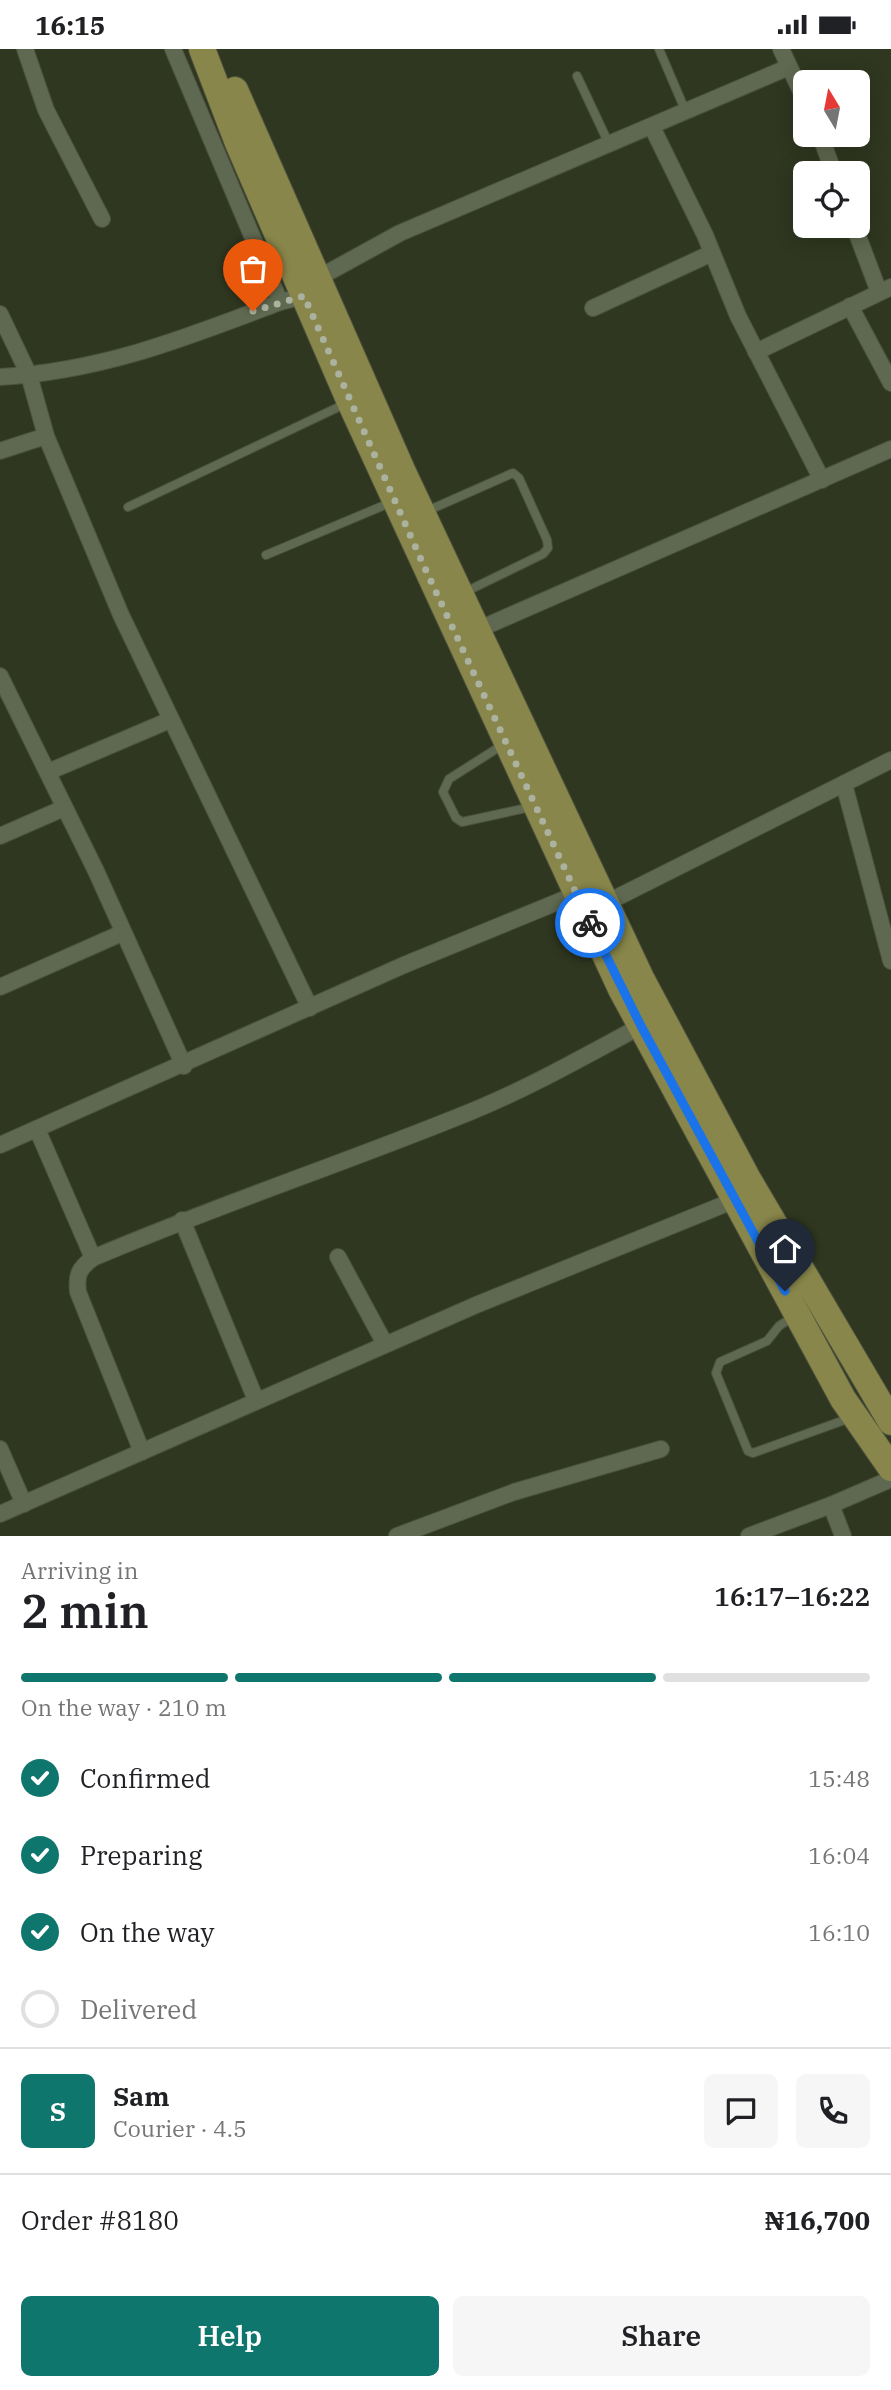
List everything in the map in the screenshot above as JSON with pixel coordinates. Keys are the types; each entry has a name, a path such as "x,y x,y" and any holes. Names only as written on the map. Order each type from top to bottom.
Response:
{"highway":[{"path":"202,49 300,292 349,402 506,743 641,1026 797,1314 855,1416 891,1468"},
{"path":"217,49 300,292 422,513 641,978 748,1179 891,1422"}],"street":[{"path":"25,49 46,110 102,219"},
{"path":"173,49 300,292"},
{"path":"781,49 793,75"},
{"path":"0,377 29,375 131,356 300,292 400,233 789,67"},
{"path":"652,127 756,352 822,480"},
{"path":"756,352 885,289 860,238"},
{"path":"593,308 712,253"},
{"path":"850,306 891,383"},
{"path":"0,314 29,375 46,436 121,615 170,720 209,791 310,1008"},
{"path":"0,451 46,436"},
{"path":"477,630 891,449"},
{"path":"0,676 96,871 184,1066"},
{"path":"48,772 170,720"},
{"path":"606,903 891,760"},
{"path":"844,784 891,961"},
{"path":"0,836 64,808"},
{"path":"0,1145 184,1066 404,965 577,894"},
{"path":"0,987 122,933"},
{"path":"142,1453 78,1292 77,1277 82,1266 93,1258 182,1220 472,1112 522,1089 641,1026"},
{"path":"37,1129 93,1258"},
{"path":"0,1514 385,1344 735,1200"},
{"path":"182,1220 256,1400"},
{"path":"338,1258 385,1344"},
{"path":"0,1449 24,1503"},
{"path":"397,1536 514,1492 661,1449"},
{"path":"749,1536 891,1479"},
{"path":"831,1505 843,1536"}],"lane":[{"path":"659,49 686,112"},
{"path":"577,76 609,144"},
{"path":"128,506 349,402"},
{"path":"422,513 504,475 513,473 519,478 548,548 543,554 461,594"},
{"path":"266,555 395,501"},
{"path":"506,743 449,779 443,792 456,818 462,822 536,806"},
{"path":"797,1314 779,1326 767,1341 720,1362 716,1367 716,1373 748,1451 753,1453 855,1416"}],"way so far":[{"path":"253,311 304,296 349,402 590,923"}],"route":[{"path":"590,923 621,989 785,1291"}]}
